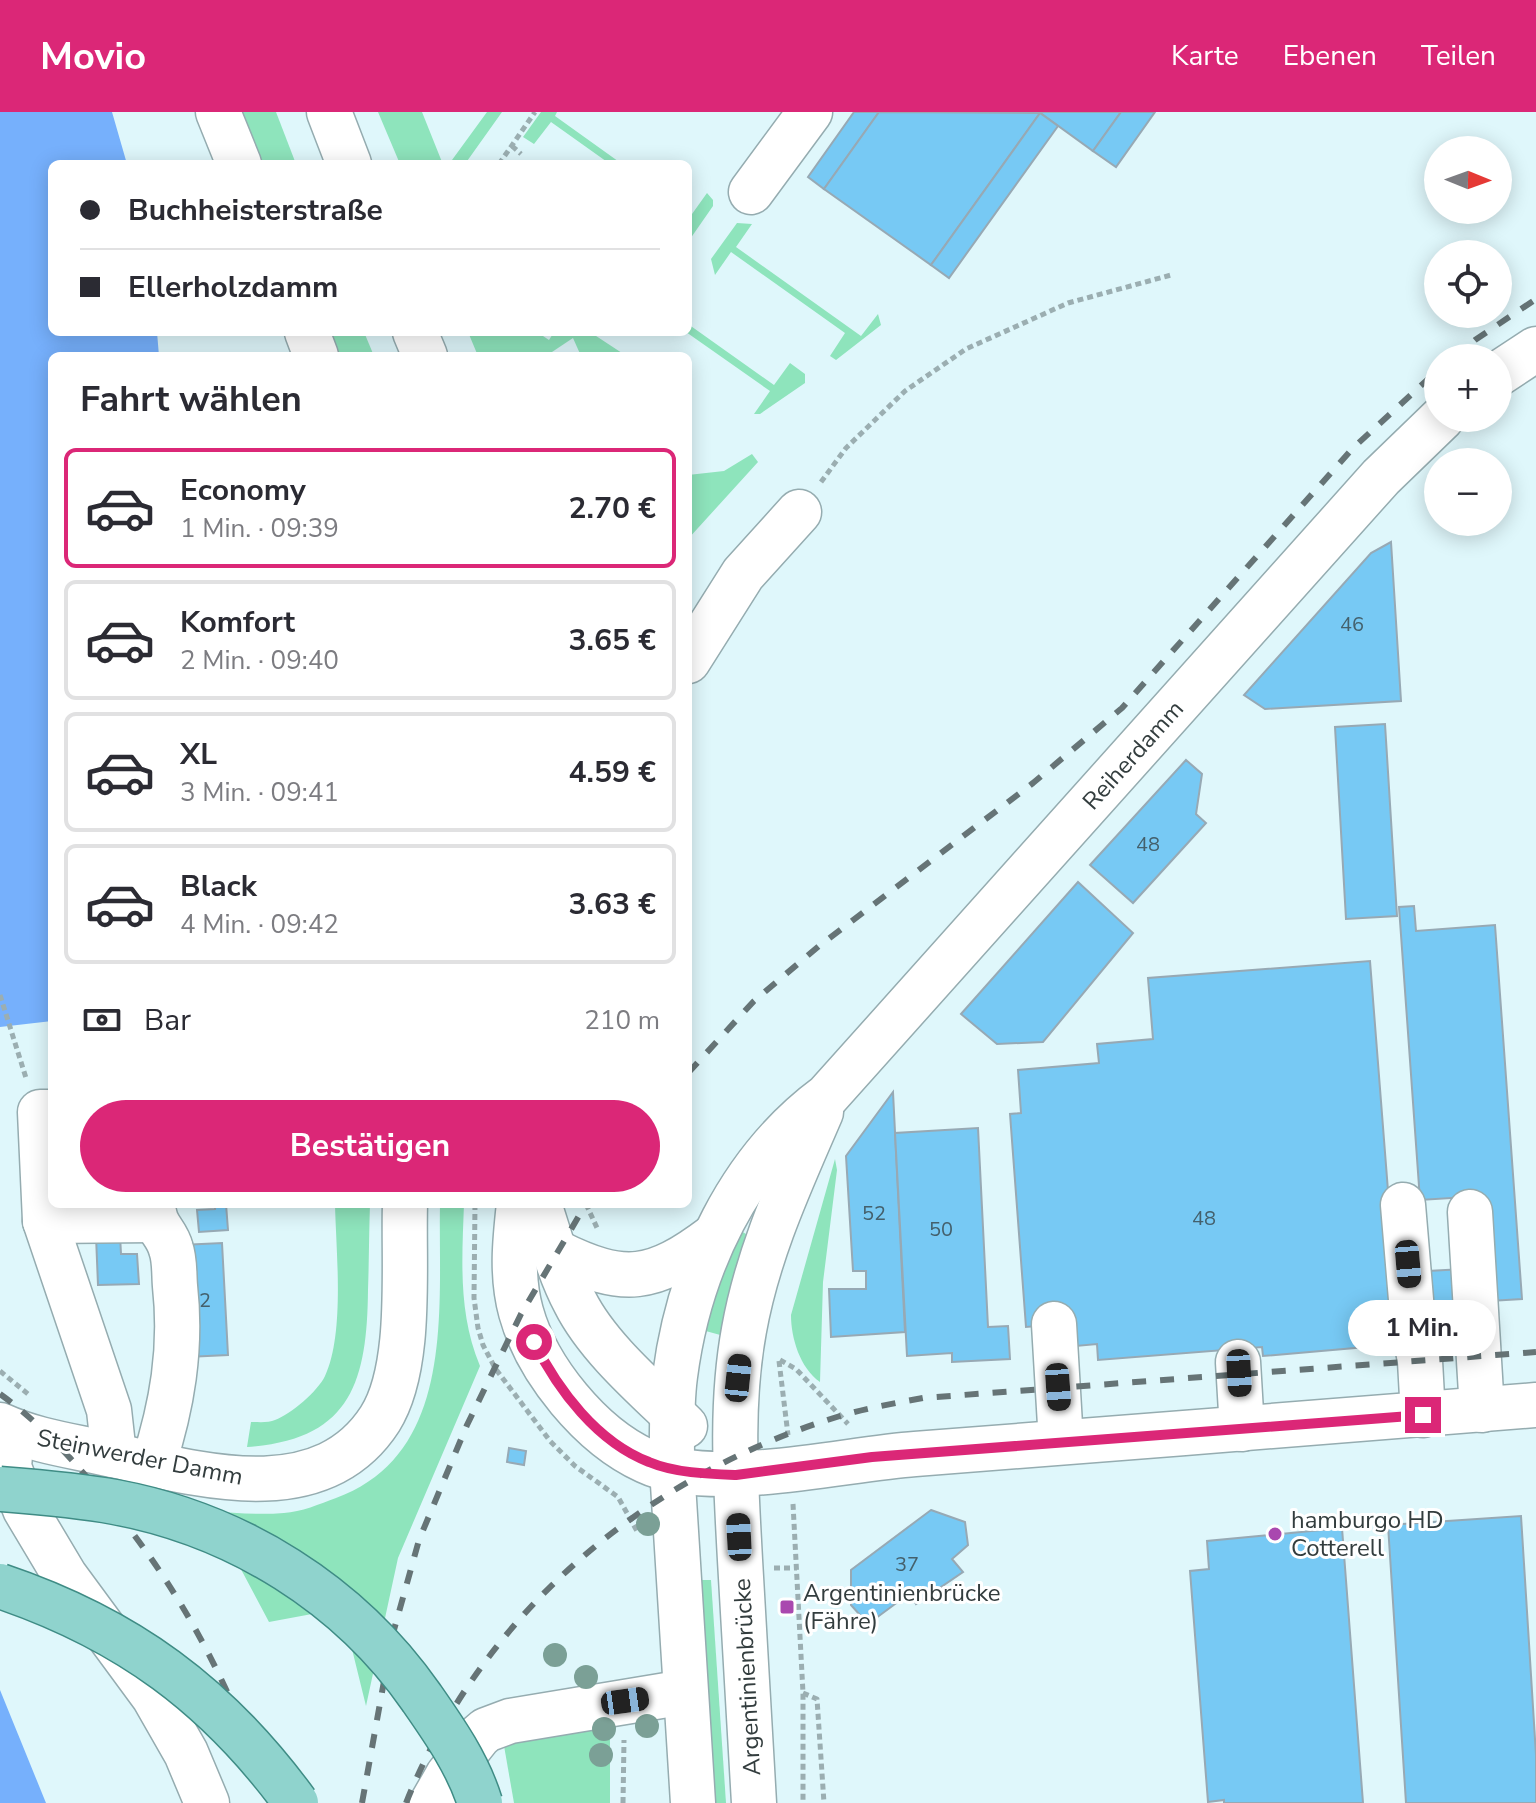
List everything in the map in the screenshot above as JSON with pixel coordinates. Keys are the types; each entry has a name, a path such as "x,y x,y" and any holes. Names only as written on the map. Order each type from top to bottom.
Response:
{"main road":[{"path":"0,1489 80,1496 143,1508 210,1530 271,1558 299,1576 347,1614 398,1667 449,1739 465,1766 480,1803"},
{"path":"0,1586 87,1622 160,1664 235,1728 296,1803"}],"street":[{"path":"218,112 237,160"},
{"path":"329,112 347,160"},
{"path":"751,192 810,112"},
{"path":"1512,365 1536,349"},
{"name":"Reiherdamm","path":"672,1468 672,1413 682,1334 714,1236 740,1191 797,1120 827,1096 1381,477 1428,432"},
{"path":"692,655 743,574 799,512"},
{"name":"Reiherdamm","path":"735,1466 738,1378 752,1294 768,1235 827,1096"},
{"path":"45,1221 153,1212 171,1248 178,1363 167,1424 134,1460 109,1410 45,1221 40,1112 48,1112"},
{"path":"1403,1205 1423,1415"},
{"name":"Steinwerder Damm","path":"6,1428 60,1446 211,1476 251,1480 286,1478 337,1459 352,1449 380,1418 400,1358 405,1208"},
{"path":"519,1208 514,1256 517,1292 521,1314 545,1364 574,1404 603,1432 623,1448 649,1462 672,1468 790,1468 872,1457 1536,1405"},
{"path":"540,1208 567,1284 586,1322 672,1413 735,1466"},
{"path":"1470,1212 1482,1410"},
{"path":"556,1252 602,1273 647,1274 690,1254 714,1236"},
{"path":"1054,1324 1061,1442"},
{"path":"1238,1362 1242,1429"},
{"path":"6,1428 9,1467 25,1509 65,1576 154,1697 186,1753 207,1803"},
{"name":"Argentinienbrücke","path":"735,1466 754,1803"},
{"path":"672,1468 693,1803"},
{"path":"432,1803 448,1775 486,1730 510,1721 685,1692"}],"path":[{"path":"502,160 535,112"},
{"path":"512,146 521,154"},
{"path":"799,512 846,448 905,391 966,349 1068,303 1171,275"},
{"path":"0,995 25,1075"},
{"path":"588,1208 597,1228 603,1233"},
{"path":"803,1803 803,1693 797,1568 786,1406 779,1360 796,1369 841,1415 872,1457"},
{"path":"778,1568 797,1568"},
{"path":"803,1693 817,1699 824,1803"},
{"path":"623,1803 625,1701"}],"green space":[{"path":"238,112 276,112 294,160 257,160"},
{"path":"378,112 422,112 441,160 398,160"},
{"path":"487,112 502,112 468,160 452,160"},
{"path":"541,112 557,112 555,116 616,160 604,160 551,122 534,144 523,137"},
{"path":"707,193 713,200 713,206 692,236 692,214"},
{"path":"737,223 752,224 736,247 861,336 878,314 881,325 836,360 830,356 845,333 731,252 715,275 711,259"},
{"path":"692,327 774,385 790,363 805,374 805,383 760,414 754,414 770,391 692,336"},
{"path":"327,336 366,336 372,352 333,352"},
{"path":"470,336 543,336 549,340 552,336 596,336 620,352 579,352 573,338 552,352 476,352"},
{"path":"752,454 758,462 692,535 692,475 724,471"},
{"path":"835,1159 837,1170 823,1282 820,1382 807,1369 798,1352 791,1315"},
{"path":"335,1208 370,1208 367,1323 357,1378 346,1400 331,1419 310,1432 282,1442 247,1447 251,1422 273,1421 289,1413 310,1395 325,1376 335,1338 338,1268"},
{"path":"440,1208 464,1208 462,1266 465,1306 480,1366 398,1558 366,1706 349,1637 312,1614 269,1622 210,1511 247,1514 290,1512 336,1498 375,1477 403,1448 422,1413 433,1373 440,1287"},
{"path":"741,1231 746,1234 729,1295 724,1336 702,1330 708,1309"},
{"path":"696,1580 711,1580 726,1803 712,1803"},
{"path":"610,1715 610,1803 514,1803 503,1740"}],"water":[{"path":"0,112 112,112 126,160 48,160 48,336 157,336 159,352 48,352 48,1021 0,1027"},
{"path":"0,1690 46,1803 0,1803"}],"building":[{"path":"854,112 879,112 824,189 808,177"},
{"path":"879,112 1040,113 931,265 824,189"},
{"path":"1039,112 1121,112 1093,151"},
{"path":"1121,112 1155,112 1116,167 1093,151"},
{"path":"1040,113 1058,126 949,278 931,265"},
{"path":"1391,542 1401,701 1265,709 1244,695 1371,553"},
{"path":"1385,724 1397,916 1346,919 1335,727"},
{"path":"1186,760 1202,774 1196,814 1206,823 1133,903 1090,865"},
{"path":"1078,882 1133,933 1043,1042 997,1044 961,1014"},
{"path":"1414,906 1416,931 1495,925 1522,1299 1490,1301 1483,1196 1420,1200 1399,907"},
{"path":"1370,961 1400,1344 1263,1356 1262,1347 1098,1360 1097,1344 1076,1346 1074,1323 1026,1327 1010,1114 1021,1113 1018,1070 1099,1063 1097,1044 1153,1039 1148,978"},
{"path":"893,1092 905,1332 831,1337 829,1289 866,1289 866,1271 853,1271 846,1156"},
{"path":"978,1128 988,1327 1008,1326 1010,1359 952,1362 952,1353 907,1356 895,1133"},
{"path":"226,1208 228,1230 199,1232 197,1210"},
{"path":"120,1235 121,1254 137,1254 139,1284 98,1285 96,1236"},
{"path":"222,1243 228,1355 187,1357 181,1245"},
{"path":"1463,1269 1467,1323 1431,1326 1428,1271"},
{"path":"509,1448 526,1451 524,1465 507,1462"},
{"path":"931,1510 965,1522 968,1545 952,1559 963,1572 916,1604 910,1593 868,1624 851,1605 851,1570"},
{"path":"1521,1516 1536,1755 1536,1803 1406,1803 1388,1525"},
{"path":"1342,1528 1363,1803 1208,1802 1190,1571 1209,1569 1207,1541"}],"railway":[{"path":"1470,344 1536,299"},
{"path":"692,1069 754,1001 819,946 1033,783 1122,708 1353,448 1424,383"},
{"path":"362,1803 392,1637 419,1540 467,1425 521,1314 584,1208"},
{"path":"406,1803 439,1734 479,1671 526,1613 579,1560 637,1514 701,1475 769,1442 840,1416 923,1398 1536,1352"},
{"path":"0,1394 37,1424 70,1458 150,1556 198,1633 218,1673 271,1803"}],"place":[{"name":"hamburgo HD Cotterell","path":"1275,1534"},
{"name":"Argentinienbrücke (Fähre)","path":"787,1607"}],"route":[{"path":"534,1342 570,1400 623,1448 649,1462 721,1475 872,1457 1423,1415"}]}
